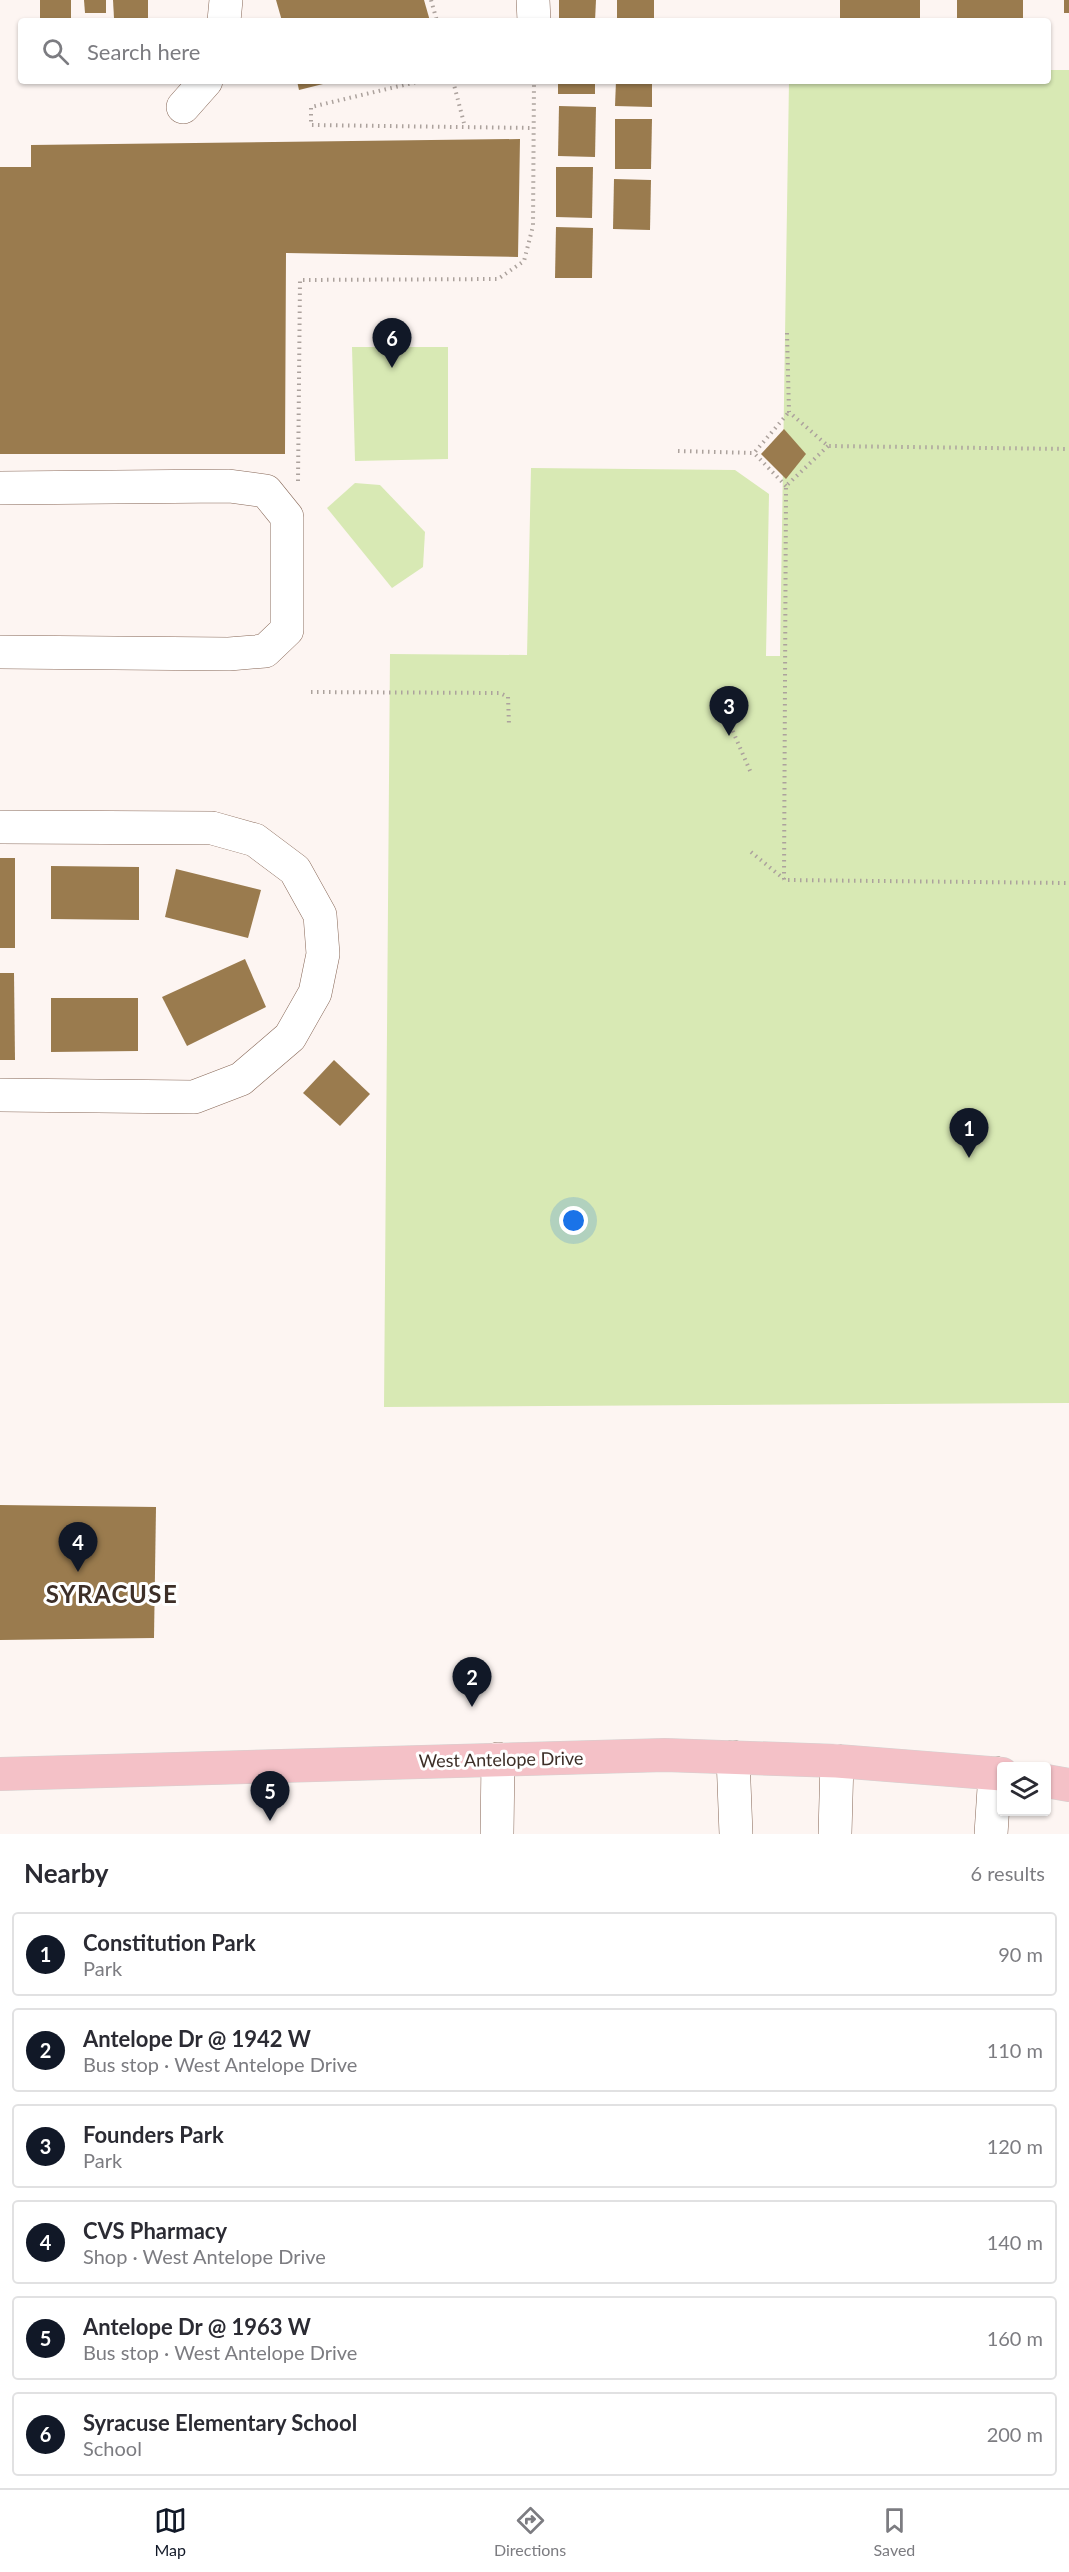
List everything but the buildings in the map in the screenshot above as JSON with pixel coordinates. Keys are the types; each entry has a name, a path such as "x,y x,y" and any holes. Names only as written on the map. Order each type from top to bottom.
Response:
{"main road":[{"name":"West Antelope Drive","path":"0,1774 665,1755 837,1761 997,1774"},
{"path":"1051,1782 1069,1785"}],"street":[{"path":"224,18 226,0"},
{"path":"533,0 534,18"},
{"path":"183,107 203,84"},
{"path":"0,488 229,486 266,491 287,517 287,630 265,651 229,654 0,652"},
{"path":"0,827 212,828 255,840 295,870 320,915 323,954 315,993 290,1037 241,1079 194,1097 0,1095"},
{"path":"733,1758 736,1834"},
{"path":"497,1834 498,1759"},
{"path":"836,1834 837,1761"},
{"path":"991,1834 997,1783"}],"path":[{"path":"431,0 436,18"},
{"path":"408,84 311,107 311,125 533,128"},
{"path":"454,84 465,127"},
{"path":"298,484 300,280 498,279 524,261 533,226 534,84"},
{"path":"754,453 789,412 787,333"},
{"path":"789,412 828,446 1069,449"},
{"path":"786,486 828,446"},
{"path":"678,451 754,453 786,486 784,880"},
{"path":"311,692 500,693 508,697 509,725"},
{"path":"728,720 751,773"},
{"path":"751,852 784,880 1069,883"}],"green space":[{"path":"1051,70 1069,70 1069,1403 384,1407 390,654 527,655 531,468 735,470 769,494 766,656 780,656 789,84 1051,84"},
{"path":"352,347 448,347 448,459 355,461"},
{"path":"355,483 380,485 425,532 423,567 392,588 327,508"}],"place":[{"name":"Syracuse Elementary School","path":"392,368"},
{"name":"Founders Park","path":"729,736"},
{"name":"Constitution Park","path":"969,1158"},
{"name":"CVS Pharmacy","path":"78,1572"},
{"name":"Antelope Dr @ 1942 W","path":"472,1707"},
{"name":"Antelope Dr @ 1963 W","path":"270,1821"}],"district":[{"name":"SYRACUSE","path":"112,1593"}]}
